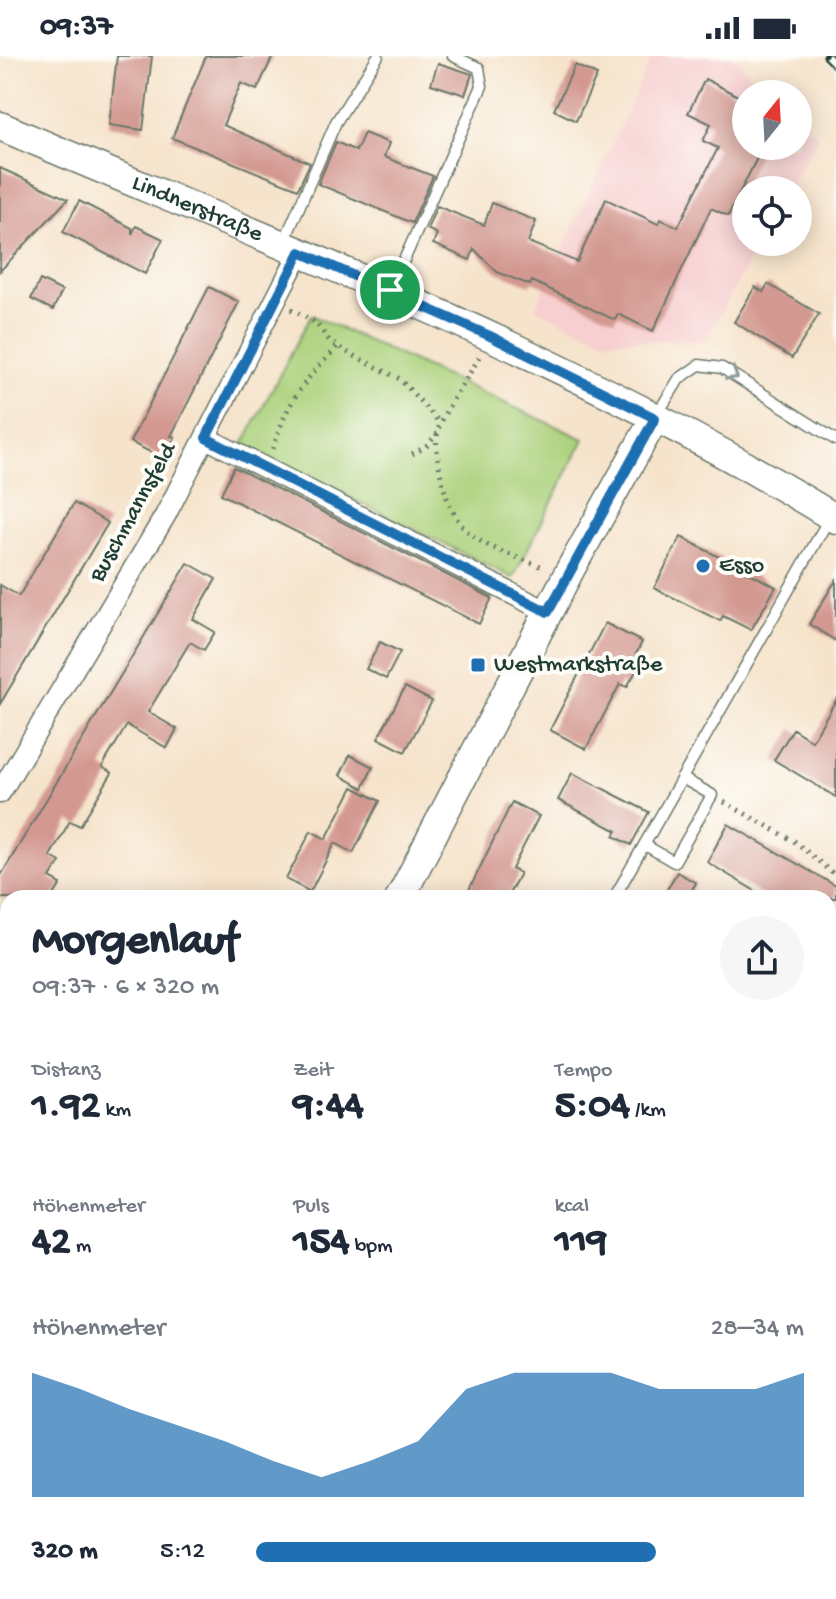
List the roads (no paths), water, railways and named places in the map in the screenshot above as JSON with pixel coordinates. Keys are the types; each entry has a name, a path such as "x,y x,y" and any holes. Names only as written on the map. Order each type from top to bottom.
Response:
{"street":[{"name":"Lindnerstraße","path":"0,126 292,248 490,336 655,418 833,518"},
{"name":"Buschmannsfeld","path":"0,793 165,516 275,301 292,248"},
{"path":"404,890 567,576 655,418"},
{"path":"206,438 548,612"}],"lane":[{"path":"292,248 336,122 378,56"},
{"path":"390,290 482,86 479,68 453,56"},
{"path":"655,418 679,379 699,365 722,368 836,440"},
{"path":"619,890 833,518"},
{"path":"645,845 674,862 712,795 682,778"}],"railway":[{"path":"827,56 836,65"}],"place":[{"name":"Esso","path":"703,566"},
{"name":"Westmarkstraße","path":"478,665"}]}
